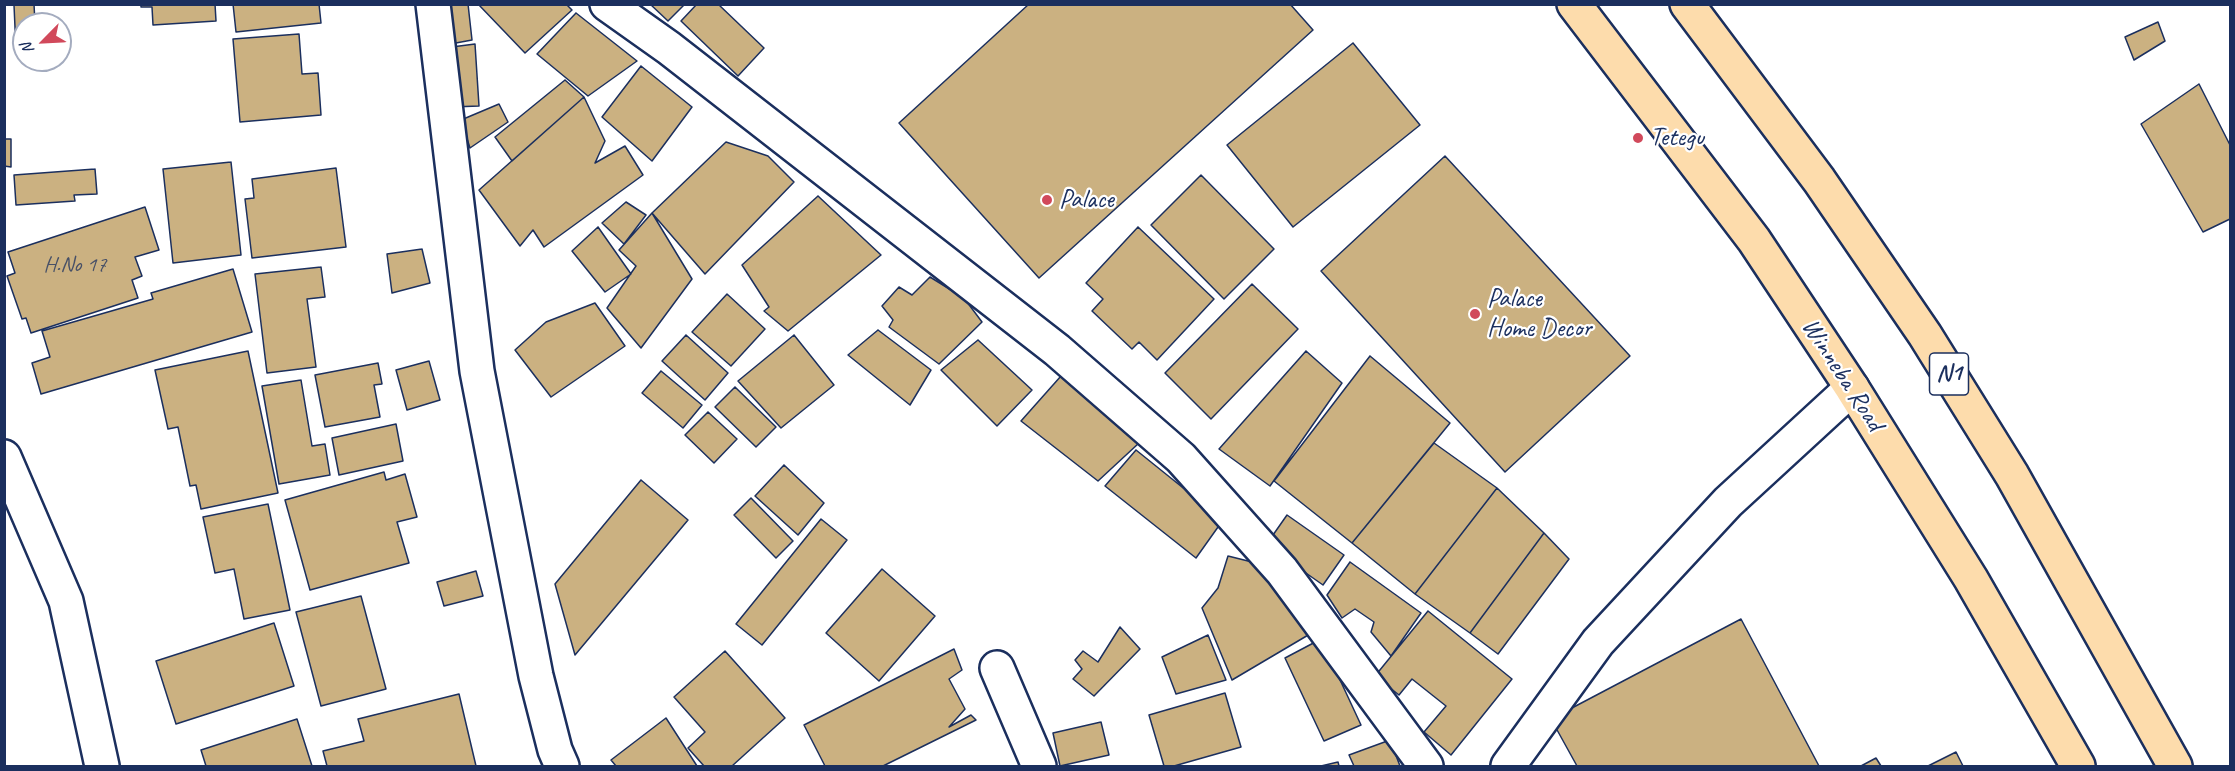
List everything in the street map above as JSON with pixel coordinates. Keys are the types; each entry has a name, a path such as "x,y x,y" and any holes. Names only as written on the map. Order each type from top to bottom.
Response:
{"highway":[{"name":"Winneba Road","path":"1574,4 1754,240 1852,388 1971,579 2079,766"},
{"name":"N1","path":"1687,4 1819,180 1925,335 2012,475 2175,766"}],"street":[{"path":"434,4 477,371 536,676 555,750 562,766"},
{"path":"607,4 669,48 1057,350 1181,458 1282,570 1426,766"},
{"path":"1508,766 1598,642 1728,502 1852,388"},
{"path":"4,457 66,601 102,766"},
{"path":"997,668 1039,766"}],"building":[{"path":"34,4 34,12 14,12 14,5"},
{"path":"141,4 215,4 216,21 153,25 152,7 141,7"},
{"path":"233,4 319,4 321,23 236,32"},
{"path":"441,4 468,4 472,40 445,45"},
{"path":"478,4 566,4 572,10 525,53"},
{"path":"650,4 685,4 668,21"},
{"path":"697,4 718,4 764,48 738,76 681,21"},
{"name":"Palace","path":"1029,4 1290,4 1313,30 1039,278 899,123"},
{"path":"576,13 637,61 588,96 537,54"},
{"path":"2158,22 2165,41 2134,60 2125,37"},
{"path":"299,34 302,74 318,73 321,115 240,122 233,39"},
{"path":"1353,43 1420,125 1293,227 1227,145"},
{"path":"475,44 479,106 452,107 444,48"},
{"path":"641,66 692,107 652,161 602,117"},
{"path":"565,80 584,97 512,161 495,137"},
{"path":"2199,84 2230,145 2230,219 2203,232 2141,124"},
{"path":"584,97 605,141 595,163 625,146 643,175 544,247 533,230 520,246 479,190"},
{"path":"499,104 508,122 470,148 461,120"},
{"path":"4,139 11,139 11,167 4,166"},
{"path":"726,142 768,156 794,182 705,274 652,213"},
{"name":"Palace Home Decor","path":"1445,156 1630,356 1505,472 1321,271"},
{"path":"231,162 241,255 173,263 163,169"},
{"path":"336,168 346,247 252,258 245,199 254,198 252,179"},
{"path":"95,169 97,194 74,195 75,201 16,205 14,175"},
{"path":"1201,175 1274,249 1224,299 1151,225"},
{"path":"818,196 881,255 788,331 764,311 769,307 742,265"},
{"path":"626,202 646,215 624,244 602,223"},
{"path":"145,207 159,250 135,257 142,276 132,280 138,298 31,333 26,318 22,319 7,276 15,273 8,252"},
{"path":"652,213 692,279 641,348 607,308 636,266 619,250"},
{"path":"598,227 631,274 605,292 572,251"},
{"path":"1138,227 1214,299 1157,360 1139,342 1132,349 1092,311 1103,299 1086,283"},
{"path":"422,249 430,283 392,293 387,254"},
{"path":"321,267 325,297 307,299 316,367 267,373 255,274"},
{"path":"233,269 252,332 41,394 32,363 50,357 42,331 153,299 151,293"},
{"path":"930,277 964,298 982,322 939,364 889,327 893,320 882,306 899,287 912,295"},
{"path":"1252,284 1298,329 1211,419 1165,373"},
{"path":"727,294 765,329 731,366 692,332"},
{"path":"595,303 625,346 551,397 515,350 546,322"},
{"path":"878,330 931,370 910,405 848,355"},
{"path":"686,335 728,373 705,400 662,361"},
{"path":"794,335 834,385 781,428 738,381"},
{"path":"978,340 1032,390 997,426 941,370"},
{"path":"248,351 278,493 201,509 196,485 190,486 178,427 168,429 155,370"},
{"path":"1306,351 1342,383 1270,486 1219,449"},
{"path":"1370,356 1450,423 1352,543 1274,481"},
{"path":"429,361 440,400 407,410 396,370"},
{"path":"378,363 382,384 374,385 380,417 325,427 315,375"},
{"path":"661,371 702,405 683,428 642,393"},
{"path":"1061,376 1139,443 1098,481 1021,421"},
{"path":"301,380 312,446 325,444 330,475 279,484 262,386"},
{"path":"735,387 776,427 756,447 715,407"},
{"path":"708,412 737,439 714,463 685,435"},
{"path":"396,424 403,461 339,475 332,438"},
{"path":"1434,443 1497,488 1415,594 1352,543"},
{"path":"1136,450 1223,520 1196,558 1105,486"},
{"path":"784,465 824,503 798,535 755,496"},
{"path":"384,472 386,480 405,474 417,517 397,522 409,563 310,590 285,500"},
{"path":"641,480 688,520 575,655 555,584"},
{"path":"1497,488 1544,533 1470,633 1415,594"},
{"path":"751,498 793,541 776,558 734,515"},
{"path":"268,504 290,610 244,619 234,569 215,573 203,517"},
{"path":"1287,515 1344,555 1323,585 1266,545"},
{"path":"821,519 847,540 762,645 736,624"},
{"path":"1544,533 1569,559 1498,654 1470,633"},
{"path":"1228,556 1252,562 1315,631 1232,680 1202,608 1218,588"},
{"path":"1350,562 1421,613 1391,656 1371,632 1374,622 1355,609 1342,618 1327,595"},
{"path":"882,569 935,616 879,681 826,633"},
{"path":"476,571 483,596 444,606 437,582"},
{"path":"361,596 386,689 321,706 296,612"},
{"path":"1428,611 1512,679 1451,755 1424,732 1446,706 1412,679 1399,695 1375,676"},
{"path":"1741,619 1819,766 1577,766 1551,719"},
{"path":"274,623 294,686 176,724 156,661"},
{"path":"1120,627 1140,649 1094,696 1073,679 1082,669 1075,660 1083,651 1098,662"},
{"path":"1208,635 1226,680 1176,694 1162,657"},
{"path":"1321,639 1361,725 1324,741 1285,658"},
{"path":"954,649 962,670 949,679 965,709 949,727 971,715 976,720 883,766 825,766 804,725"},
{"path":"725,651 785,718 732,766 704,766 688,748 705,732 674,697"},
{"path":"1225,693 1241,747 1174,766 1164,766 1149,715"},
{"path":"459,694 476,766 327,766 323,751 364,741 358,719"},
{"path":"666,718 697,766 616,766 611,760"},
{"path":"297,719 312,766 206,766 201,750"},
{"path":"1101,722 1109,755 1060,766 1053,733"},
{"path":"1390,740 1400,766 1354,766 1349,755"},
{"path":"1956,752 1963,766 1928,766"},
{"path":"1876,758 1881,766 1861,766"},
{"path":"1338,762 1339,766 1321,766"}],"place":[{"name":"Tetegu","path":"1638,138"},
{"name":"Palace","path":"1047,200"},
{"name":"Palace Home Decor","path":"1475,314"}]}
